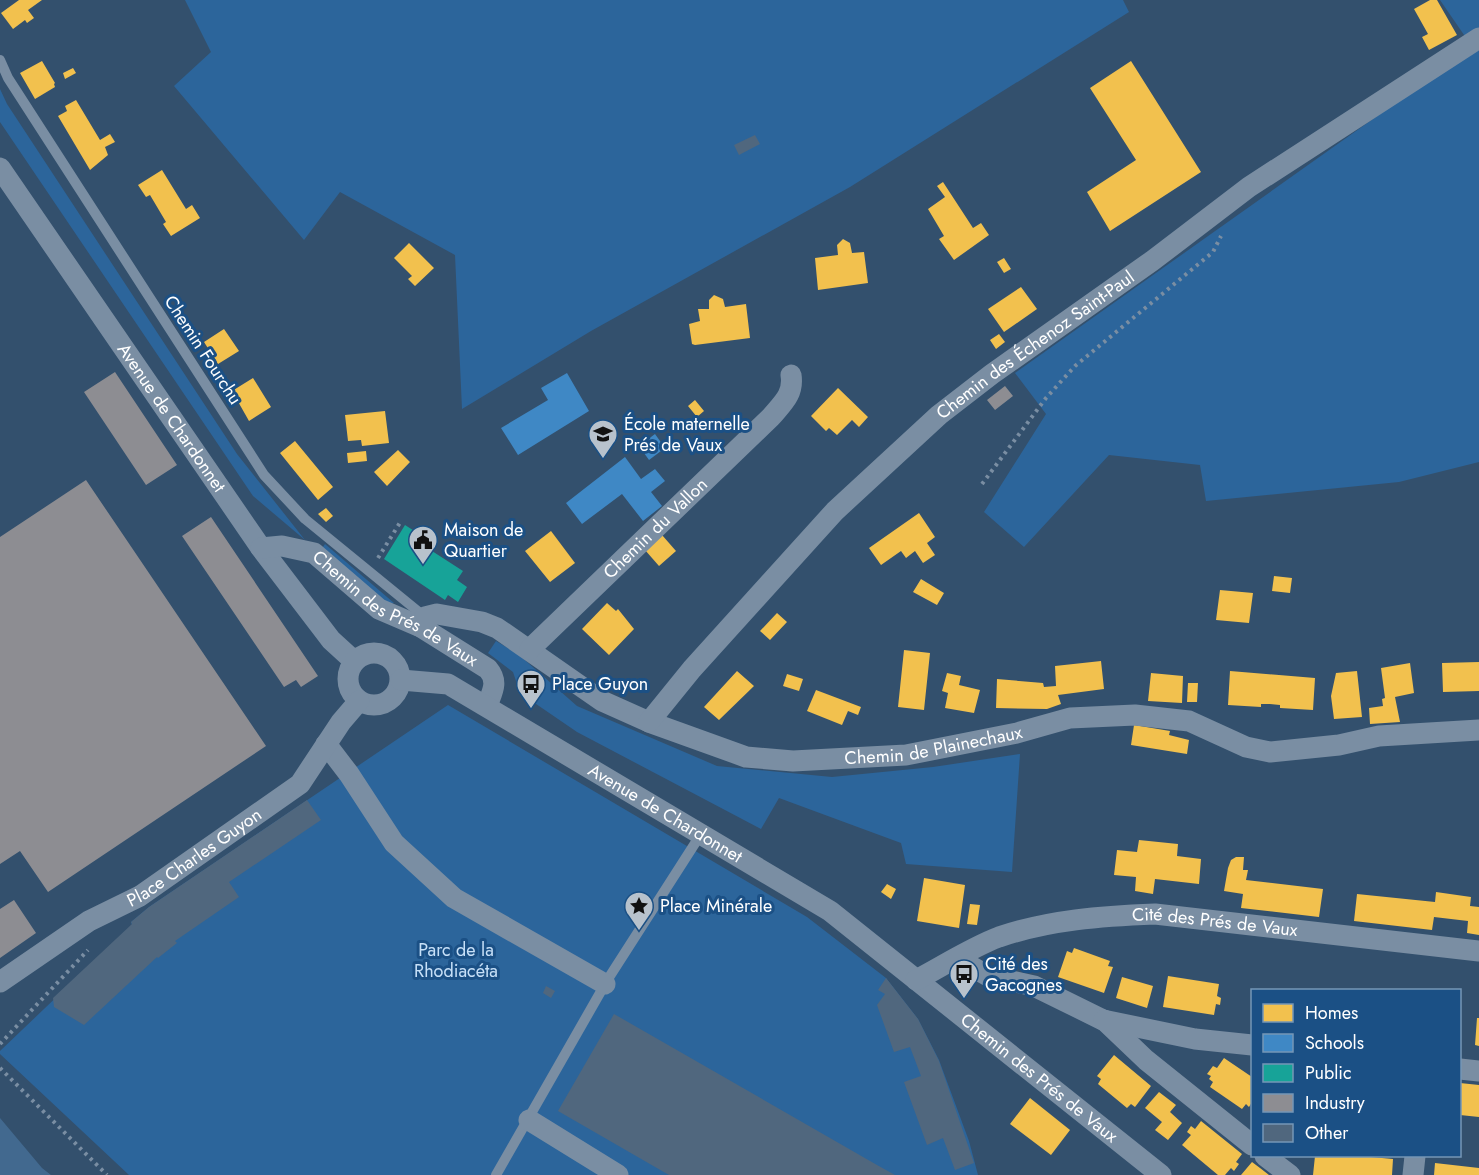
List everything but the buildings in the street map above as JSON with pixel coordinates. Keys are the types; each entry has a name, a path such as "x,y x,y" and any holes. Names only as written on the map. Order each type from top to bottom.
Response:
{"street":[{"name":"Chemin des Échenoz Saint-Paul","path":"649,722 692,669 835,511 939,415 1249,188 1479,38"},
{"name":"Avenue de Chardonnet","path":"0,168 261,548 331,640 354,661"},
{"name":"Chemin du Vallon","path":"530,650 771,417 789,397 793,385 791,375"},
{"name":"Chemin des Prés de Vaux","path":"261,548 282,546 314,553 379,609 423,622 488,669 495,683 487,706"},
{"name":"Chemin de Plainechaux","path":"423,622 437,614 482,622 496,628 530,650 602,701 649,722 746,757 793,761 906,755 1017,734 1070,718 1135,715 1190,721 1246,747 1270,752 1339,745 1379,736 1479,730"},
{"path":"370,652 388,656 395,663 401,680 395,695 382,704 366,704 352,694 347,677 354,661 370,652"},
{"name":"Avenue de Chardonnet","path":"401,680 448,684 487,706 830,911 916,980"},
{"name":"Place Charles Guyon","path":"0,982 89,921 140,896 300,784 341,722 359,701"},
{"path":"326,744 349,774 394,843 454,898 605,984"},
{"name":"Cité des Prés de Vaux","path":"916,980 996,938 1029,927 1102,916 1155,914 1479,951"},
{"path":"957,958 988,976 1034,986 1103,1020 1195,1039 1251,1045"},
{"name":"Chemin des Prés de Vaux","path":"916,980 1161,1175"},
{"path":"1103,1020 1146,1060 1251,1144"},
{"path":"1461,1069 1479,1071"},
{"path":"529,1120 618,1175"},
{"path":"1268,1157 1290,1175"},
{"path":"1413,1175 1415,1157"}],"lane":[{"name":"Chemin Fourchu","path":"0,60 8,78 264,475 305,519 423,622"},
{"path":"496,1175 605,984 701,834"}],"path":[{"path":"982,484 1046,398 1076,366 1213,252 1223,233"},
{"path":"368,572 401,521"},
{"path":"0,1044 95,943"},
{"path":"0,1068 107,1175"}],"green space":[{"path":"185,0 1123,0 1129,12 850,187 591,331 462,409 455,255 340,192 304,240 174,86 211,52"},
{"path":"1440,0 1479,0 1479,462 1399,482 1206,501 1200,465 1109,455 1024,547 984,512 1046,414 1015,373 1473,48"},
{"path":"0,89 7,104 237,454 305,540 253,496 0,122"},
{"path":"325,544 394,603 385,604 320,551"},
{"path":"496,641 518,654 577,706 717,766 832,777 933,767 1020,754 1012,872 906,864 901,843 779,798 761,829 577,732 520,693 513,672 488,653"},
{"name":"Parc de la Rhodiacéta","path":"448,705 807,917 886,978 918,1019 939,1060 969,1141 978,1175 129,1175 0,1054 0,1051 149,907"}],"shaded area":[{"path":"0,1118 42,1168 51,1175 0,1175"}],"place":[{"name":"École maternelle Prés de Vaux","path":"603,460"},
{"name":"Maison de Quartier","path":"423,566"},
{"name":"Place Guyon","path":"531,710"},
{"name":"Place Minérale","path":"639,932"},
{"name":"Cité des Gacognes","path":"964,1000"}]}
